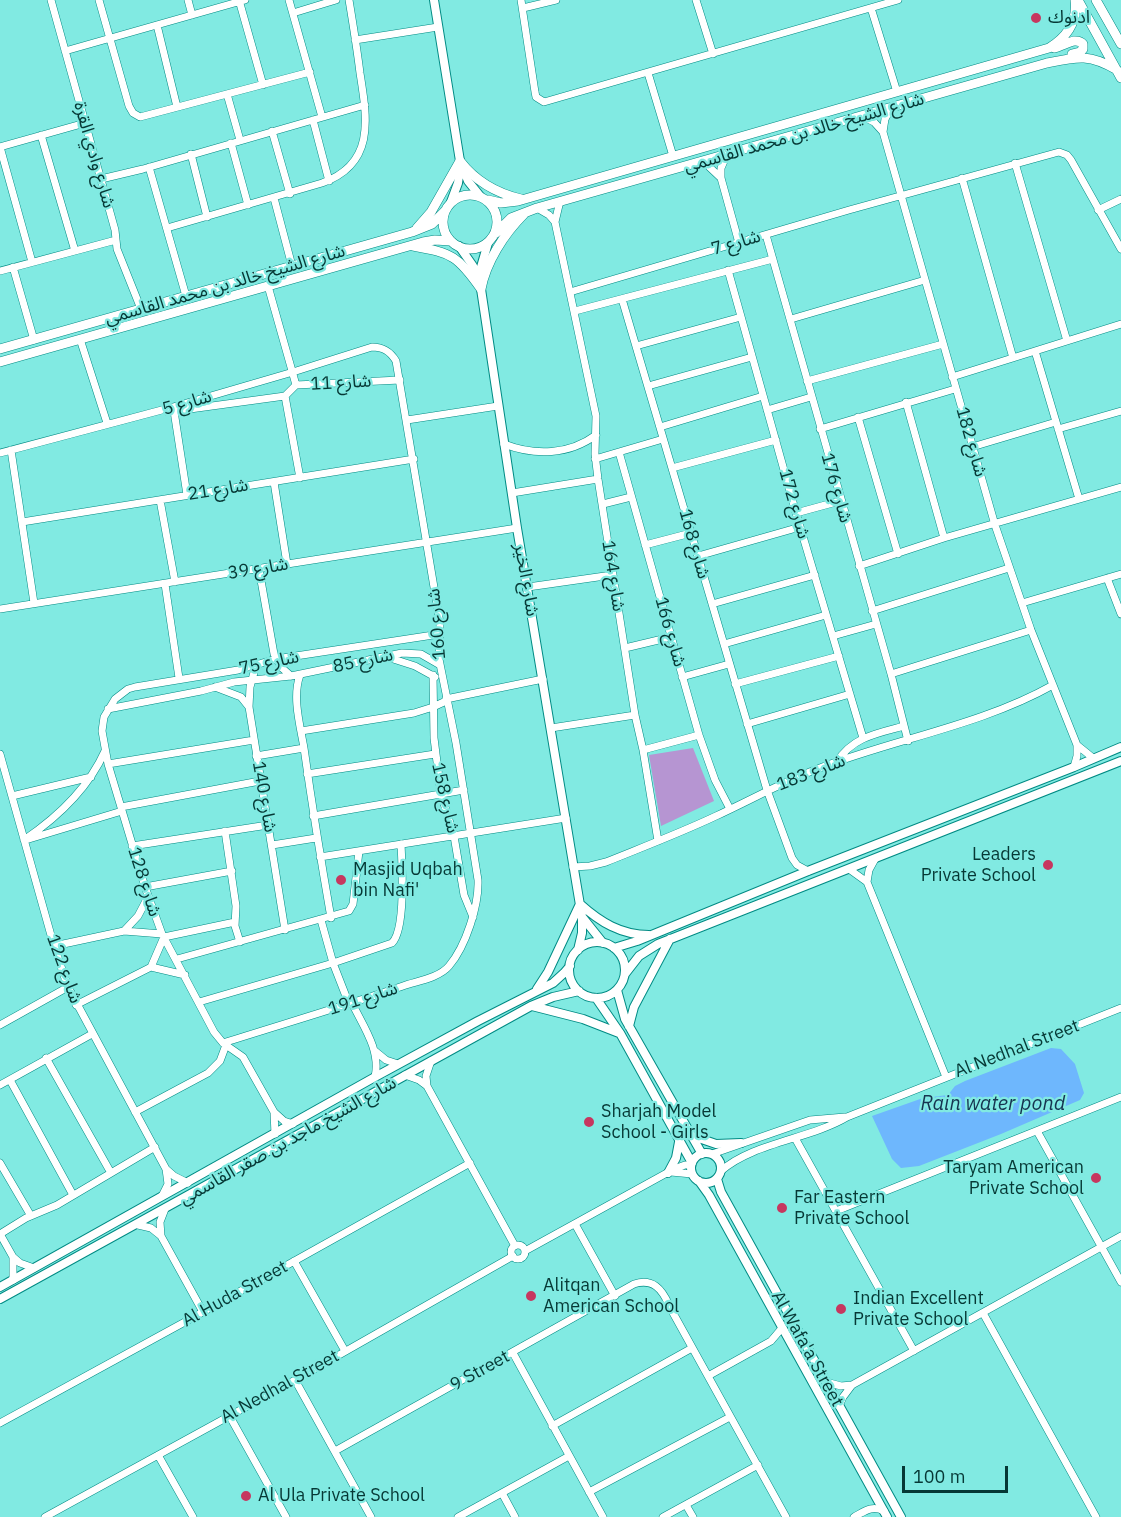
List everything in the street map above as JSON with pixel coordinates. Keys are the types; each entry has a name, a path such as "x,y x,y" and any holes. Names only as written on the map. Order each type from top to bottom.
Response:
{"main road":[{"name":"شارع الشيخ خالد بن محمد القاسمي","path":"484,198 508,203 523,200 1049,48 1069,31 1075,14 1076,0"},
{"path":"1076,0 1119,74"},
{"path":"1096,0 1121,44"},
{"path":"1047,63 1080,52 1083,46 1078,40 1049,48"},
{"name":"شارع الشيخ خالد بن محمد القاسمي","path":"496,233 506,221 560,201 1047,63 1084,57 1102,62 1119,74"},
{"path":"412,232 428,217 460,161 474,177 489,188 523,200"},
{"path":"468,194 484,198 497,214 496,233 488,243 473,249 455,244 446,235 443,224 445,211 451,201 468,194"},
{"path":"481,289 483,274 489,262 513,227 532,210"},
{"name":"شارع الشيخ خالد بن محمد القاسمي","path":"0,349 412,232 432,224 445,211"},
{"name":"شارع الشيخ خالد بن محمد القاسمي","path":"0,362 411,246 435,240 455,244"},
{"path":"411,246 452,256 465,267 481,289"}],"street":[{"name":"شارع وادي القرة","path":"51,0 116,240 141,309"},
{"path":"99,0 133,113 144,117 309,72"},
{"path":"188,0 192,15"},
{"path":"65,51 241,0 263,85"},
{"path":"289,0 322,117"},
{"path":"293,13 336,0"},
{"path":"167,228 290,194 329,181 345,170 362,147 366,128 365,105 349,0"},
{"path":"434,0 460,161 468,181 484,198"},
{"path":"521,0 535,92 539,100 548,102 898,0"},
{"path":"523,9 556,0"},
{"path":"696,0 712,54"},
{"path":"871,8 897,92"},
{"path":"157,25 177,107"},
{"path":"356,40 438,27"},
{"path":"648,73 673,156"},
{"path":"227,94 240,140"},
{"path":"101,179 365,105"},
{"path":"882,132 891,108"},
{"path":"861,116 874,122 882,132"},
{"path":"313,120 329,181"},
{"path":"32,262 0,147 85,123"},
{"path":"272,131 290,194"},
{"name":"شارع 182","path":"882,132 995,525 1031,630 1077,745 1074,767"},
{"path":"41,135 75,251"},
{"path":"231,143 248,205"},
{"name":"شارع 7","path":"570,292 901,195 1055,153 1066,155 1071,160 1098,210"},
{"path":"191,154 207,217"},
{"path":"727,154 721,168 720,178 739,243"},
{"path":"451,201 458,183 460,161"},
{"path":"703,161 720,178"},
{"path":"1015,164 1067,341"},
{"path":"149,167 186,296"},
{"path":"962,178 1013,358"},
{"path":"274,198 292,266"},
{"path":"1121,199 1098,210 1121,249"},
{"path":"555,222 560,201"},
{"path":"532,210 549,215 555,222"},
{"name":"شارع 164","path":"555,222 595,407 598,479 634,715 643,750 658,841"},
{"name":"شارع 176","path":"766,235 908,741"},
{"path":"0,271 116,240"},
{"name":"شارع الخير","path":"488,243 481,267 481,289 517,528 582,917 582,933 578,950"},
{"path":"455,244 473,266 481,289"},
{"path":"574,311 773,259"},
{"path":"13,267 34,340"},
{"name":"شارع 172","path":"728,270 800,527 863,738"},
{"path":"790,319 925,280"},
{"path":"268,286 296,385"},
{"name":"شارع 168","path":"622,298 767,790 792,858"},
{"path":"636,346 741,316"},
{"path":"952,377 1121,324"},
{"path":"80,339 107,423"},
{"path":"807,381 943,344"},
{"name":"شارع 5","path":"0,453 143,415 372,347"},
{"name":"شارع 160","path":"372,347 384,348 393,356 400,380 414,459 440,622 438,653 455,735 478,880 473,917"},
{"path":"1035,351 1079,500"},
{"path":"648,386 752,357"},
{"name":"شارع 11","path":"143,415 285,396 296,385 400,380"},
{"path":"820,429 956,389"},
{"path":"285,396 300,478"},
{"path":"660,427 763,396"},
{"path":"767,410 811,397"},
{"path":"906,402 944,538"},
{"path":"407,420 498,406"},
{"path":"174,411 187,495"},
{"path":"972,447 1121,411"},
{"path":"858,417 898,554"},
{"path":"504,444 528,451 553,452 576,447 596,435"},
{"path":"596,459 663,439"},
{"path":"672,468 776,440"},
{"path":"10,450 34,603"},
{"name":"شارع 166","path":"619,452 699,735 712,774 730,809"},
{"name":"شارع 21","path":"22,522 414,459"},
{"path":"512,493 598,479"},
{"path":"274,482 287,564"},
{"path":"859,566 944,538 1121,487"},
{"path":"603,504 630,497"},
{"path":"160,500 175,582"},
{"path":"796,513 840,501"},
{"path":"698,556 800,527"},
{"name":"شارع 39","path":"0,609 517,528"},
{"path":"645,545 691,533"},
{"path":"259,568 273,650 282,668 291,676"},
{"path":"872,611 1009,568"},
{"path":"1022,603 1121,574"},
{"path":"528,587 612,575"},
{"path":"712,604 815,575"},
{"path":"1107,578 1121,614"},
{"path":"165,584 178,678"},
{"path":"724,644 826,615"},
{"path":"833,636 876,624"},
{"path":"891,674 1031,630"},
{"name":"شارع 75","path":"108,709 115,699 128,689 256,665 276,659 440,634"},
{"path":"625,648 671,637"},
{"path":"401,640 402,653"},
{"name":"شارع 85","path":"108,709 234,682 300,675 402,653 421,654 440,665"},
{"path":"385,656 415,666 443,682"},
{"path":"735,684 839,656"},
{"path":"682,677 729,664"},
{"name":"شارع 140","path":"256,665 249,707 285,930"},
{"path":"300,675 296,692 301,732 316,838 331,918"},
{"name":"شارع 158","path":"433,675 435,754 441,794 454,836 464,895 473,917"},
{"path":"301,732 414,712 433,707 446,700 543,679"},
{"name":"شارع 183","path":"573,867 598,864 658,841 767,790 837,762 908,741 1022,700 1053,685"},
{"path":"214,687 241,697 249,707"},
{"path":"747,724 850,694"},
{"name":"شارع 128","path":"108,709 102,724 108,764 148,897 163,935 216,1035 243,1058 274,1112"},
{"path":"551,728 634,715"},
{"path":"837,762 849,746 863,738 904,726"},
{"path":"643,750 699,735"},
{"path":"108,764 254,740"},
{"name":"شارع 182","path":"1077,745 1093,758"},
{"path":"614,948 1121,747"},
{"path":"256,756 304,748"},
{"path":"24,840 67,805 91,777 105,751"},
{"path":"307,774 435,754"},
{"name":"شارع 122","path":"0,758 68,987 166,1169"},
{"path":"625,974 624,962 614,948 603,943 590,943 578,950 570,966 571,980 579,992 596,998 608,996 617,990 633,961 645,951 670,939 1121,761"},
{"path":"12,796 91,777"},
{"path":"24,840 121,809 260,781"},
{"path":"313,816 464,790"},
{"path":"320,857 566,818"},
{"path":"132,846 268,825"},
{"path":"225,831 236,906 235,922 240,942"},
{"path":"272,845 316,838"},
{"path":"199,1002 333,963 389,944 397,937 402,900 401,844"},
{"path":"177,959 344,914 351,908 359,851"},
{"path":"792,858 800,867 808,871"},
{"path":"788,879 792,869 792,858"},
{"path":"875,859 869,870 867,882 946,1077"},
{"path":"849,869 867,882"},
{"path":"145,887 232,871"},
{"path":"124,931 138,916 148,897"},
{"path":"536,990 553,962 580,904 592,915 619,930 633,934 652,934"},
{"name":"شارع 191","path":"224,1044 443,971 454,957 473,917"},
{"name":"شارع الخير","path":"582,917 593,934 603,943"},
{"path":"321,920 333,963 350,1003 375,1051 377,1064 375,1077"},
{"path":"54,946 124,931 163,935 235,922"},
{"path":"151,967 163,935"},
{"path":"629,1027 634,1007 670,939"},
{"name":"شارع الشيخ ماجد بن صقر القاسمي","path":"0,1287 398,1064 560,978 570,966"},
{"path":"76,1005 151,967 185,975"},
{"path":"0,1025 68,987"},
{"path":"617,990 629,1027 702,1154"},
{"name":"شارع الشيخ ماجد بن صقر القاسمي","path":"0,1299 138,1225 531,1006 553,997 579,992"},
{"path":"515,1246 512,1250 513,1256 520,1258 525,1251 668,1173 683,1172 692,1167 694,1159 702,1154 712,1154 718,1160 719,1175 710,1182 699,1181 692,1167 679,1141 620,1033 596,998"},
{"path":"531,1006 577,1017 620,1033"},
{"name":"Al Nedhal Street","path":"719,1175 739,1158 827,1127 1121,1008"},
{"path":"0,1085 92,1034"},
{"path":"135,1112 208,1073 220,1061 224,1044"},
{"path":"375,1051 386,1060 398,1064"},
{"path":"46,1058 111,1173"},
{"path":"427,1086 427,1071 431,1061"},
{"path":"405,1075 427,1086 515,1246"},
{"path":"10,1080 74,1195"},
{"path":"836,1211 1121,1097"},
{"path":"274,1112 284,1121 293,1124"},
{"path":"274,1112 275,1134"},
{"name":"Al Nedhal Street","path":"712,1154 810,1120 847,1117"},
{"path":"1037,1131 1121,1282"},
{"path":"690,1135 716,1144 741,1143"},
{"path":"795,1138 914,1351"},
{"path":"668,1173 676,1158 679,1141"},
{"path":"34,1268 24,1265 13,1257 0,1234 31,1216 44,1212 155,1147"},
{"path":"0,1163 31,1216"},
{"name":"Al Huda Street","path":"0,1423 470,1163"},
{"path":"166,1169 174,1176 188,1182"},
{"path":"161,1197 168,1184 166,1169"},
{"name":"Al Wafa'a Street","path":"719,1175 721,1192 901,1517"},
{"name":"Al Wafa'a Street","path":"699,1181 709,1195 886,1514"},
{"path":"161,1236 160,1222 165,1209"},
{"path":"82,1255 85,1248 116,1230 117,1226 114,1224"},
{"path":"575,1224 615,1296"},
{"path":"138,1225 151,1228 161,1236 203,1312"},
{"path":"825,1382 841,1386 852,1385 1121,1236"},
{"path":"515,1246 522,1246 525,1251"},
{"name":"Al Nedhal Street","path":"45,1517 295,1380 513,1256"},
{"path":"13,1257 13,1280"},
{"path":"294,1261 345,1351"},
{"name":"9 Street","path":"335,1451 639,1283 652,1283 663,1292 693,1348"},
{"path":"983,1313 1096,1517"},
{"path":"708,1376 771,1341 782,1328"},
{"path":"552,1426 693,1348 786,1517"},
{"path":"513,1353 603,1517"},
{"path":"295,1380 371,1517"},
{"path":"839,1406 852,1385"},
{"path":"229,1415 286,1517"},
{"path":"589,1492 730,1417"},
{"path":"158,1455 193,1517"},
{"path":"462,1516 569,1456"},
{"path":"663,1517 758,1465"},
{"path":"502,1493 515,1517"},
{"path":"686,1505 693,1517"},
{"path":"854,1517 871,1508 886,1514"}],"shaded area":[{"path":"693,748 714,801 661,826 649,755"}],"water":[{"name":"Rain water pond","path":"1051,1048 1061,1049 1075,1064 1084,1093 1080,1100 919,1166 901,1168 892,1159 872,1116 923,1098 948,1095 955,1086 965,1081"}],"place":[{"name":"ادنوك","path":"1036,18"},
{"name":"Leaders Private School","path":"1048,865"},
{"name":"Masjid Uqbah bin Nafi'","path":"341,880"},
{"name":"Sharjah Model School - Girls","path":"589,1122"},
{"name":"Taryam American Private School","path":"1096,1178"},
{"name":"Far Eastern Private School","path":"782,1208"},
{"name":"Alitqan American School","path":"531,1296"},
{"name":"Indian Excellent Private School","path":"841,1309"},
{"name":"Al Ula Private School","path":"246,1496"}]}
